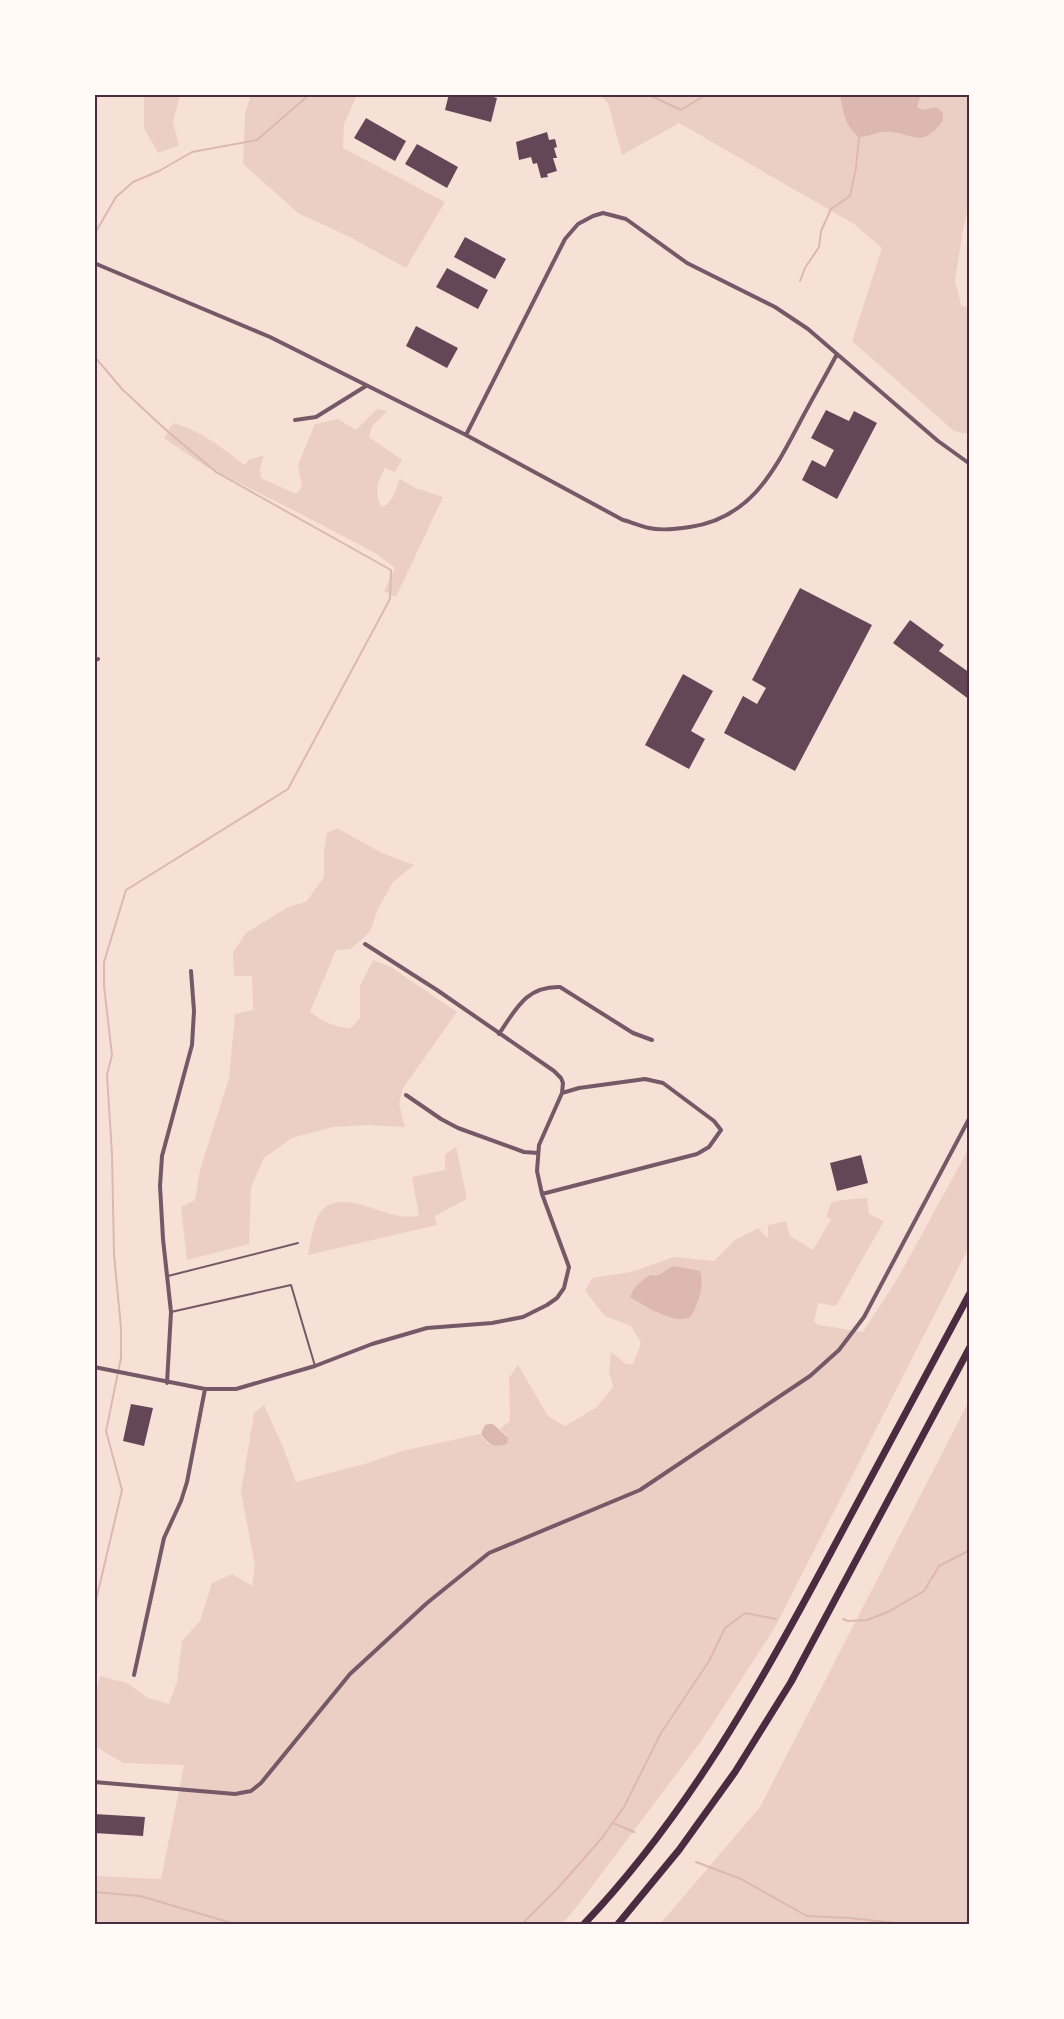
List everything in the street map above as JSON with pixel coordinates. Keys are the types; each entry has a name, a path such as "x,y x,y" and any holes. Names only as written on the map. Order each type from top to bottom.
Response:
{"highway":[{"path":"584,1924 657,1838 713,1760 768,1669 969,1293"},
{"path":"618,1924 678,1850 735,1772 791,1682 969,1347"}],"street":[{"path":"466,435 565,239 578,224 603,213 626,219 687,263 775,307 808,328 938,441 969,464"},
{"path":"94,263 270,337 466,435 622,520 650,528 677,529 699,526 725,516 747,502 764,484 780,460 837,354"},
{"path":"294,420 316,417 366,386"},
{"path":"94,1367 167,1383 206,1389 236,1389 315,1366 372,1344 427,1328 492,1323 524,1317 557,1298 564,1288 569,1267 542,1194 537,1171 538,1153 544,1134 562,1093 563,1083 559,1075 437,990 365,944"},
{"path":"167,1383 171,1312 160,1186 162,1156 192,1045 194,1011 191,971"},
{"path":"499,1034 524,998 548,987 560,987 633,1033 652,1040"},
{"path":"542,1194 697,1154 710,1147 721,1130 714,1121 663,1083 645,1079 579,1088 562,1093"},
{"path":"406,1095 441,1119 459,1128 524,1152 538,1153"},
{"path":"94,1782 235,1794 251,1791 261,1783 350,1674 461,1574 489,1553 640,1490 810,1376 839,1350 864,1317 969,1116"},
{"path":"134,1675 164,1539 188,1482 206,1389"}],"lane":[{"path":"168,1276 298,1244"},
{"path":"171,1312 291,1285 315,1366"}],"shaded area":[{"path":"144,95 180,95 173,122 179,145 158,153 144,128"},
{"path":"251,95 357,95 344,124 343,148 445,202 406,268 350,237 298,213 243,164 245,113"},
{"path":"600,95 969,95 969,204 955,280 961,305 969,308 969,434 954,431 852,341 882,248 854,224 679,123 622,155 608,103"},
{"path":"840,95 921,95 917,107 923,110 937,107 943,113 943,121 928,136 921,138 893,132 859,137 848,124"},
{"path":"377,409 387,411 372,426 369,437 402,460 395,472 385,468 380,478 377,491 381,507 391,500 400,479 415,488 443,497 396,597 384,591 395,568 375,553 205,466 164,438 173,423 202,435 244,465 249,460 264,455 260,469 261,478 296,494 302,487 298,465 315,424 338,419 356,430"},
{"path":"337,828 382,853 414,865 393,882 378,909 370,932 351,949 336,950 310,1012 339,1027 351,1028 360,1018 360,986 373,960 391,967 457,1012 403,1088 399,1104 405,1127 366,1125 333,1127 292,1138 264,1158 251,1187 249,1244 187,1260 181,1207 195,1200 200,1170 229,1078 235,1014 253,1010 252,976 234,976 233,952 246,933 288,907 306,902 324,877 327,833"},
{"path":"456,1147 467,1199 435,1216 437,1225 308,1255 317,1218 327,1206 337,1202 358,1204 400,1216 419,1216 412,1177 445,1170 445,1154"},
{"path":"969,1148 969,1247 774,1629 702,1740 562,1924 95,1924 95,1876 161,1879 184,1765 123,1763 95,1746 95,1696 100,1676 127,1683 148,1698 169,1704 177,1682 182,1641 200,1621 212,1583 232,1574 252,1586 255,1566 241,1492 254,1413 264,1405 296,1482 368,1463 402,1451 480,1434 488,1444 508,1438 500,1429 510,1421 509,1378 518,1365 548,1416 565,1426 597,1407 613,1387 609,1372 611,1352 626,1364 633,1364 641,1343 631,1326 605,1316 585,1291 592,1278 631,1272 674,1257 714,1261 735,1240 758,1228 768,1238 768,1225 786,1221 790,1236 813,1250 831,1219 826,1217 831,1203 867,1198 869,1214 884,1221 836,1306 818,1303 814,1322 819,1325 863,1332 899,1276"},
{"path":"674,1266 700,1271 701,1275 702,1287 699,1299 691,1316 685,1319 660,1314 630,1297 640,1282 650,1275 660,1274"},
{"path":"969,1401 969,1924 660,1924 760,1807"},
{"path":"493,1424 508,1438 507,1444 495,1445 484,1438 481,1434 485,1425"}],"building":[{"path":"449,94 482,94 497,98 491,122 445,110"},
{"path":"366,118 406,141 395,161 354,138"},
{"path":"547,132 549,140 555,139 557,147 554,148 557,158 553,158 557,171 547,174 548,177 541,178 537,163 533,164 531,157 519,160 516,142"},
{"path":"417,144 458,167 447,188 405,164"},
{"path":"465,237 506,259 495,279 454,257"},
{"path":"447,268 488,290 478,309 436,287"},
{"path":"416,326 458,348 447,368 406,346"},
{"path":"826,410 849,421 854,411 877,423 837,499 802,480 812,460 825,467 834,450 811,438"},
{"path":"800,588 872,625 795,771 724,733 743,696 757,704 766,688 752,680"},
{"path":"910,620 944,645 939,651 970,673 970,700 893,643"},
{"path":"683,674 713,691 691,731 705,739 689,769 645,745"},
{"path":"861,1155 868,1183 837,1191 830,1163"},
{"path":"131,1404 153,1408 144,1446 123,1441"},
{"path":"94,1814 145,1817 143,1836 94,1833"}],"waterway":[{"path":"94,235 116,197 133,182 159,171 192,152 257,140 310,94"},
{"path":"647,94 681,110 707,94"},
{"path":"800,281 805,268 819,247 821,231 831,209 850,196 859,137"},
{"path":"94,356 122,389 216,472 391,570 390,599 288,789 126,890 104,962 104,986 112,1055 107,1075 112,1154 114,1254 121,1328 121,1358 106,1431 122,1490 94,1609"},
{"path":"843,1619 867,1620 888,1612 924,1591 939,1566 970,1550"},
{"path":"522,1924 558,1888 601,1839 624,1807 661,1733 709,1661 725,1628 745,1613 776,1619"},
{"path":"613,1823 634,1832"},
{"path":"696,1862 741,1879 807,1916 905,1924"},
{"path":"94,1892 140,1896 235,1924"}]}
